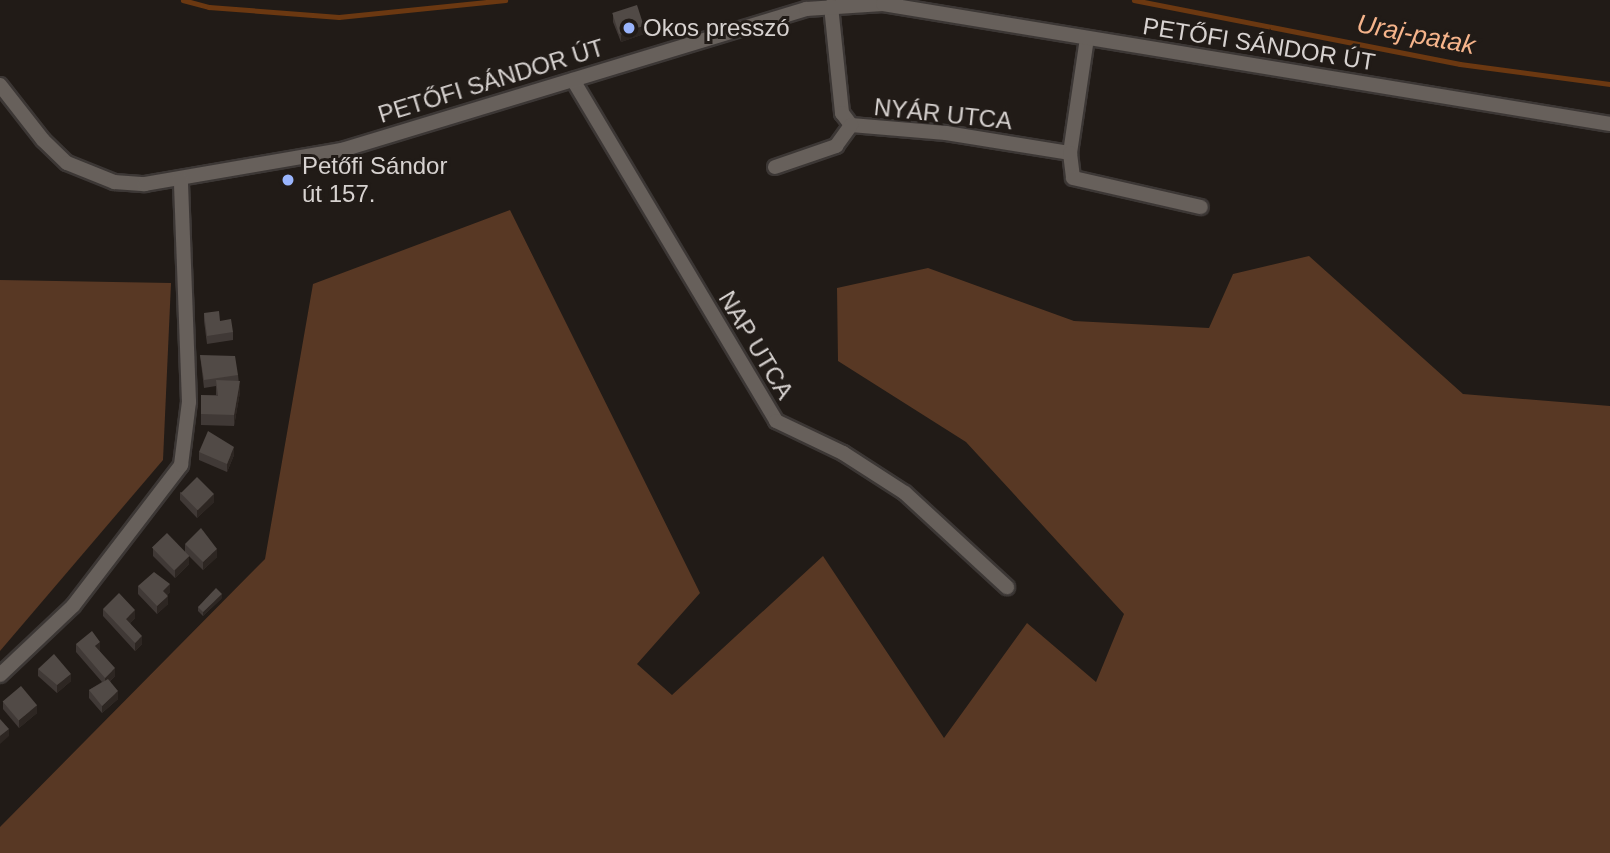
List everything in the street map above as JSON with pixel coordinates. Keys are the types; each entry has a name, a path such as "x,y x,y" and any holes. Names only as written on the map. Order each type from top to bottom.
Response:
{"street":[{"name":"PETŐFI SÁNDOR ÚT","path":"0,85 43,140 81,172 114,182 181,180 342,150 748,25 831,6 883,5 1610,124"},
{"name":"NYÁR UTCA","path":"831,6 842,113 851,125 946,133 1070,153"},
{"path":"1087,38 1069,171 1078,182 1201,207"},
{"name":"NAP UTCA","path":"573,80 776,421 843,453 905,494 1007,587"},
{"path":"775,167 836,146 851,125"},
{"path":"0,675 73,606 181,465 189,402 181,180"}],"shaded area":[{"path":"510,210 700,593 637,664 672,695 823,556 944,738 1027,623 1096,682 1124,614 966,442 838,361 837,288 928,268 1074,321 1209,328 1233,274 1309,256 1463,394 1610,406 1610,853 0,853 0,827 265,559 313,284"},
{"path":"0,280 171,283 163,460 0,651"}],"building":[{"path":"637,5 644,26 619,34 612,13"},
{"path":"219,311 220,321 231,319 233,332 207,336 204,313"},
{"path":"200,355 235,356 238,375 204,380"},
{"path":"216,380 240,381 234,415 201,414 201,395 218,396"},
{"path":"208,431 234,447 227,464 199,452"},
{"path":"197,477 214,494 198,510 181,493"},
{"path":"201,528 217,549 203,562 185,544"},
{"path":"167,533 189,556 174,571 152,548"},
{"path":"154,572 170,584 163,591 168,596 157,606 138,586"},
{"path":"216,588 222,594 203,612 198,607"},
{"path":"119,593 135,610 126,619 142,636 135,643 103,609"},
{"path":"92,631 100,642 95,646 115,668 105,678 76,644"},
{"path":"54,654 71,674 57,685 38,669"},
{"path":"108,679 118,691 102,706 89,690"},
{"path":"21,686 37,705 19,721 3,701"},
{"path":"0,719 9,729 0,736"}],"waterway":[{"name":"Uraj-patak","path":"183,0 209,7 339,17 505,0"},
{"name":"Uraj-patak","path":"1134,0 1460,64 1610,84"}],"place":[{"name":"Okos presszó","path":"629,28"},
{"name":"Petőfi Sándor út 157.","path":"288,180"}]}
